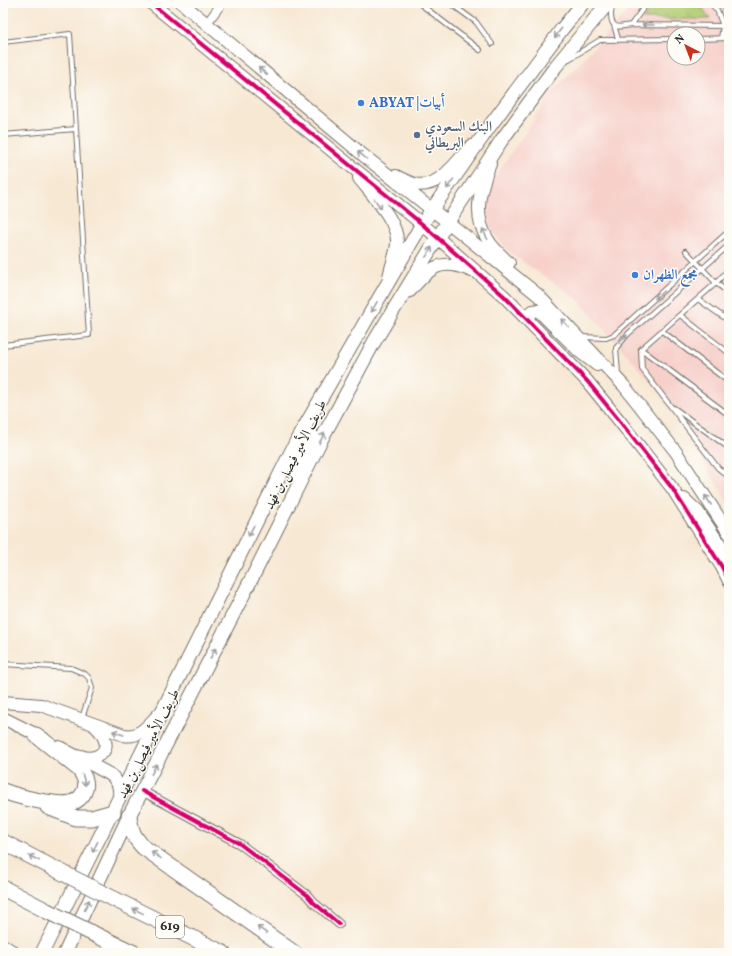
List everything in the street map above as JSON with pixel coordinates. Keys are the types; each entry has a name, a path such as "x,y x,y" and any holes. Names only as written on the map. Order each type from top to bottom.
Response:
{"highway":[{"path":"10,793 61,804 72,803 80,798 86,787 84,775 79,769 36,735"},
{"path":"10,793 76,818 92,818 116,805"},
{"path":"129,816 131,830 143,847 294,953"},
{"name":"619","path":"3,842 223,953"},
{"path":"3,888 134,953"},
{"path":"3,948 12,953"}],"main road":[{"name":"طريف الأمير فيصل بن فهد","path":"42,953 298,438 422,224 492,123 583,3"},
{"name":"طريف الأمير فيصل بن فهد","path":"64,953 129,816 255,572 320,442 374,342 438,237 495,151 556,66 608,3"},
{"path":"255,572 276,512 312,436 307,432 298,438"}],"street":[{"path":"151,3 438,237 480,274 529,321 587,381 672,488 722,567 729,582"},
{"path":"182,3 382,170 538,295"},
{"path":"207,23 222,3"},
{"path":"382,170 414,184 421,185 436,181 443,177 492,123"},
{"path":"495,151 479,197 478,211 481,226 488,241 624,387 676,452 729,533"},
{"path":"346,162 388,216 396,234 397,245 387,284"},
{"path":"392,312 431,269 441,265 459,265 480,274"},
{"path":"529,321 529,314 531,311 534,310 540,312 580,352 624,387"},
{"path":"672,488 698,512 729,558"},
{"path":"3,702 41,706 124,735 135,735 142,732 161,712"},
{"path":"3,718 111,776 120,787 116,805"},
{"path":"65,750 93,759 98,757 102,752 106,742 102,733 87,721"},
{"path":"142,791 240,844 308,895 313,902 339,924"}],"lane":[{"path":"419,3 480,50"},
{"path":"450,3 476,22 492,44"},
{"path":"615,3 611,9 611,22 614,25 618,40"},
{"path":"631,25 647,3"},
{"path":"710,3 717,10 723,26 721,38"},
{"path":"614,25 619,27 631,25 729,26"},
{"path":"3,42 70,34 89,335 3,344"},
{"path":"706,39 729,38"},
{"path":"556,66 600,40 666,39"},
{"path":"3,135 76,129"},
{"path":"578,337 606,338 614,335 729,231"},
{"path":"624,387 617,372 616,348 628,334 729,245"},
{"path":"686,251 716,283 729,293"},
{"path":"641,349 716,283 729,269"},
{"path":"698,299 729,321"},
{"path":"680,315 729,353"},
{"path":"662,331 729,382"},
{"path":"641,349 642,369 718,468 729,476"},
{"path":"641,349 729,415"},
{"path":"669,404 729,448"},
{"path":"3,664 72,668 85,674 89,678 92,688 87,721"}],"shaded area":[{"name":"مجمع الظهران","path":"636,3 729,3 729,504 656,387 576,298 507,251 488,224 487,203 494,179 553,91"}],"green space":[{"path":"656,3 699,3 710,19 643,19"},
{"path":"717,3 729,3 729,12 726,12"}],"cycle path":[{"path":"151,3 422,224 504,296 587,381 618,419 672,488 722,567 729,581"},
{"path":"142,791 240,844 307,895 339,924"}],"place":[{"name":"ABYAT |أبيات","path":"361,103"},
{"name":"البنك السعودي البريطاني","path":"417,135"},
{"name":"مجمع الظهران","path":"635,275"}]}
